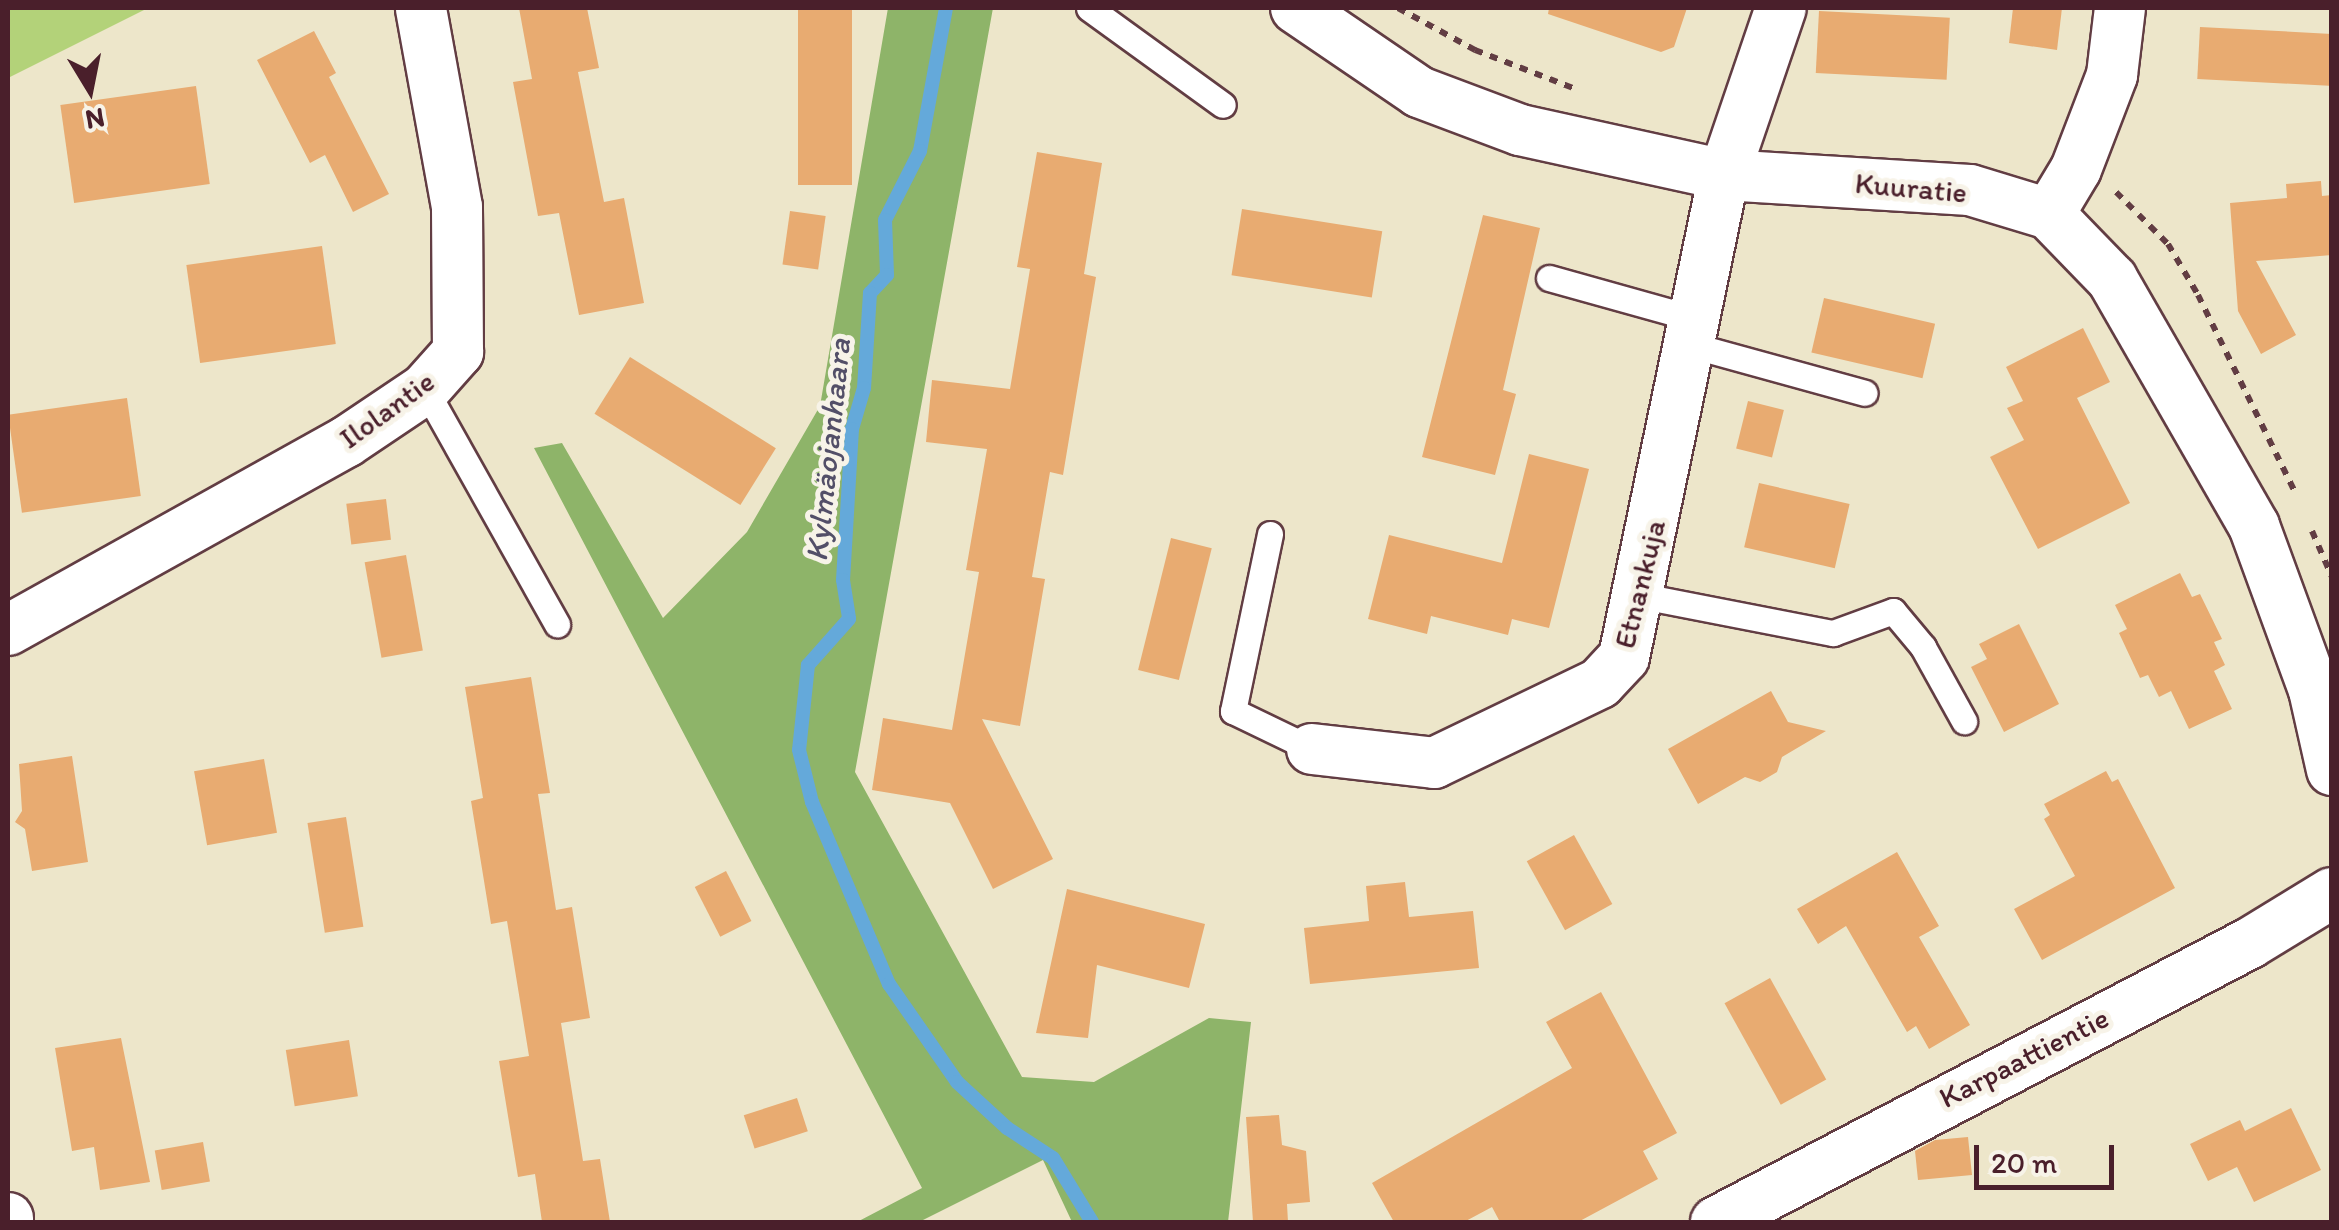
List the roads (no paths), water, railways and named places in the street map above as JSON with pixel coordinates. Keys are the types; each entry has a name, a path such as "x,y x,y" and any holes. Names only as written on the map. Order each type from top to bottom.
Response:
{"street":[{"name":"Ilolantie","path":"8,630 346,442 425,390 458,352 457,207 421,8"},
{"name":"Kuuratie","path":"1296,8 1419,92 1520,130 1724,175 1970,190 2049,214 2112,279 2254,526 2314,690 2332,770"},
{"name":"Etnankuja","path":"1312,750 1434,763 1600,683 1624,657 1642,596 1724,175 1782,8"},
{"path":"2049,214 2076,169 2112,76 2120,8"},
{"name":"Karpaattientie","path":"1716,1222 2250,943 2332,894"}],"lane":[{"path":"1088,8 1223,105"},
{"path":"1549,278 1865,393"},
{"path":"425,390 556,624"},
{"path":"1270,534 1234,711 1312,750"},
{"path":"1642,596 1833,633 1893,611 1923,647 1964,720"}],"waterway":[{"name":"Kylmäojanhaara","path":"946,8 920,151 885,220 887,275 870,293 864,388 852,429 843,580 849,619 808,665 799,750 812,802 889,984 957,1082 1007,1128 1053,1158 1092,1222"}]}
